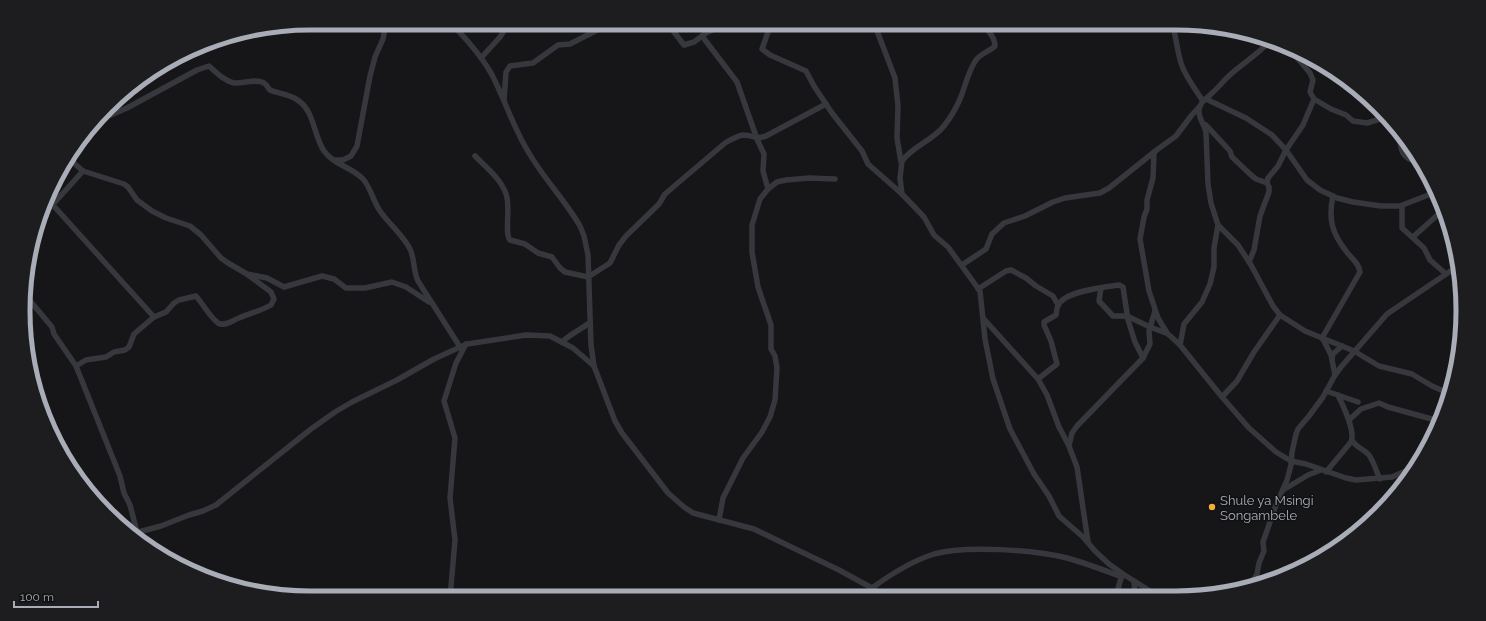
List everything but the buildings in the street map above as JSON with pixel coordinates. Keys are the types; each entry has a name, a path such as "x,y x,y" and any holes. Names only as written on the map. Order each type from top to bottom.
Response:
{"street":[{"path":"332,160 346,159 354,152 357,146 370,76 384,30"},
{"path":"456,30 481,58 504,100 519,137 529,155 580,226 588,255 589,323 594,366 615,421 632,448 663,487 684,507 694,513 754,529 839,570 876,591"},
{"path":"481,58 504,30"},
{"path":"504,100 506,72 510,66 533,63 558,45 570,44 597,30"},
{"path":"673,30 684,45 694,42 713,30"},
{"path":"768,30 762,48 770,55 806,71 826,104 862,151 868,164 922,214 934,235 948,247 978,289 981,296 984,339 989,364 1010,428 1034,474 1050,496 1059,516 1122,576"},
{"path":"877,30 895,78 898,106 897,138 901,162 900,178 902,194"},
{"path":"901,162 910,153 936,135 945,125 962,95 975,62 978,58 995,46 995,42 988,30"},
{"path":"1174,30 1181,64 1203,102 1246,118 1272,135 1286,150 1307,180 1314,187 1333,196 1353,202 1381,206 1402,206 1431,194"},
{"path":"702,36 737,82 757,139 764,154 763,171 768,189"},
{"path":"962,265 986,249 992,234 1004,223 1025,216 1053,202 1105,191 1119,182 1133,168 1176,136 1203,102 1231,74 1266,45"},
{"path":"1298,58 1310,73 1313,80 1310,92 1314,99 1330,109 1346,115 1353,121 1367,122 1380,119"},
{"path":"109,115 127,108 197,70 209,66 221,76 234,83 252,81 264,83 271,91 281,92 296,99 309,112 323,150 332,160 355,172 367,185 380,212 410,250 416,276 460,347"},
{"path":"1249,262 1254,250 1260,216 1269,192 1267,182 1269,176 1278,166 1286,150 1303,125 1314,99"},
{"path":"1203,102 1199,115 1203,122 1230,151 1231,156 1236,162 1256,178 1267,182"},
{"path":"475,156 497,179 506,194 509,218 507,234 510,240 525,244 538,253 552,257 560,268 566,272 588,277 610,263 619,245 626,236 659,204 665,194 725,143 731,139 743,135 757,139 773,133 826,104"},
{"path":"1180,345 1184,324 1202,302 1210,284 1214,267 1214,248 1218,226 1211,203 1208,184 1208,148 1203,122"},
{"path":"1402,145 1404,156 1412,161"},
{"path":"1154,152 1153,178 1147,200 1147,209 1140,239 1149,291 1155,310 1167,333 1180,345 1249,428 1276,452 1291,461 1306,464 1346,478 1361,480 1392,477 1405,471"},
{"path":"73,162 83,172 124,184 128,187 137,200 145,204 152,211 166,218 190,226 201,235 221,258 247,274 271,292 274,299 272,305 253,314 222,324 219,323 199,299 194,296 176,302 166,312 154,317 134,334 129,347 125,350 114,352 102,358 86,360 76,366"},
{"path":"50,207 83,172"},
{"path":"719,520 723,498 743,458 762,432 770,417 775,400 777,368 775,356 771,349 772,329 758,287 751,242 752,225 760,199 768,189 777,182 793,178 835,179"},
{"path":"1322,338 1360,272 1357,264 1345,250 1338,238 1331,220 1333,196"},
{"path":"52,204 154,317"},
{"path":"1402,206 1402,228 1424,248 1430,260 1446,274"},
{"path":"1413,237 1439,214"},
{"path":"1218,226 1238,245 1273,306 1280,315 1301,328 1354,351 1379,366 1412,374 1444,391"},
{"path":"1254,579 1257,574 1259,563 1264,551 1263,542 1283,490 1298,429 1309,416 1335,375 1387,314 1453,269"},
{"path":"978,289 1010,270 1018,273 1053,296 1058,305"},
{"path":"247,274 268,278 284,287 322,276 334,279 346,288 360,288 392,282 406,287 433,305"},
{"path":"1038,379 1057,364 1044,324 1046,320 1056,315 1058,305 1067,297 1076,292 1119,285 1122,287 1132,335 1143,358"},
{"path":"1101,288 1099,301 1113,316 1127,316 1167,333"},
{"path":"30,301 52,327 54,334 76,366 120,476 124,493 130,505 133,527"},
{"path":"1069,446 1072,433 1143,358 1150,344 1150,327 1155,310"},
{"path":"1222,397 1237,381 1254,352 1280,315"},
{"path":"982,317 1038,379 1047,394 1077,467 1088,542"},
{"path":"562,342 589,323"},
{"path":"139,532 161,526 216,505 311,429 335,412 434,359 466,344 526,334 550,336 573,348 594,366"},
{"path":"1322,338 1327,345 1332,359 1335,375"},
{"path":"451,591 455,540 450,498 454,438 444,401 456,363 466,344"},
{"path":"1332,359 1333,354 1342,346"},
{"path":"1326,391 1358,402"},
{"path":"1338,395 1349,420 1353,436 1352,440 1355,446 1363,449 1369,456 1380,479"},
{"path":"1349,420 1361,409 1379,403 1388,407 1434,420"},
{"path":"1064,436 1072,433"},
{"path":"1283,490 1308,475 1323,471 1352,440"},
{"path":"872,588 899,570 934,554 960,550 986,549 1050,555 1078,561 1133,580 1150,591"},
{"path":"1118,589 1122,576"},
{"path":"1118,589 1133,580"},
{"path":"1133,580 1134,591"}],"place":[{"name":"Shule ya Msingi Songambele","path":"1212,507"}]}
